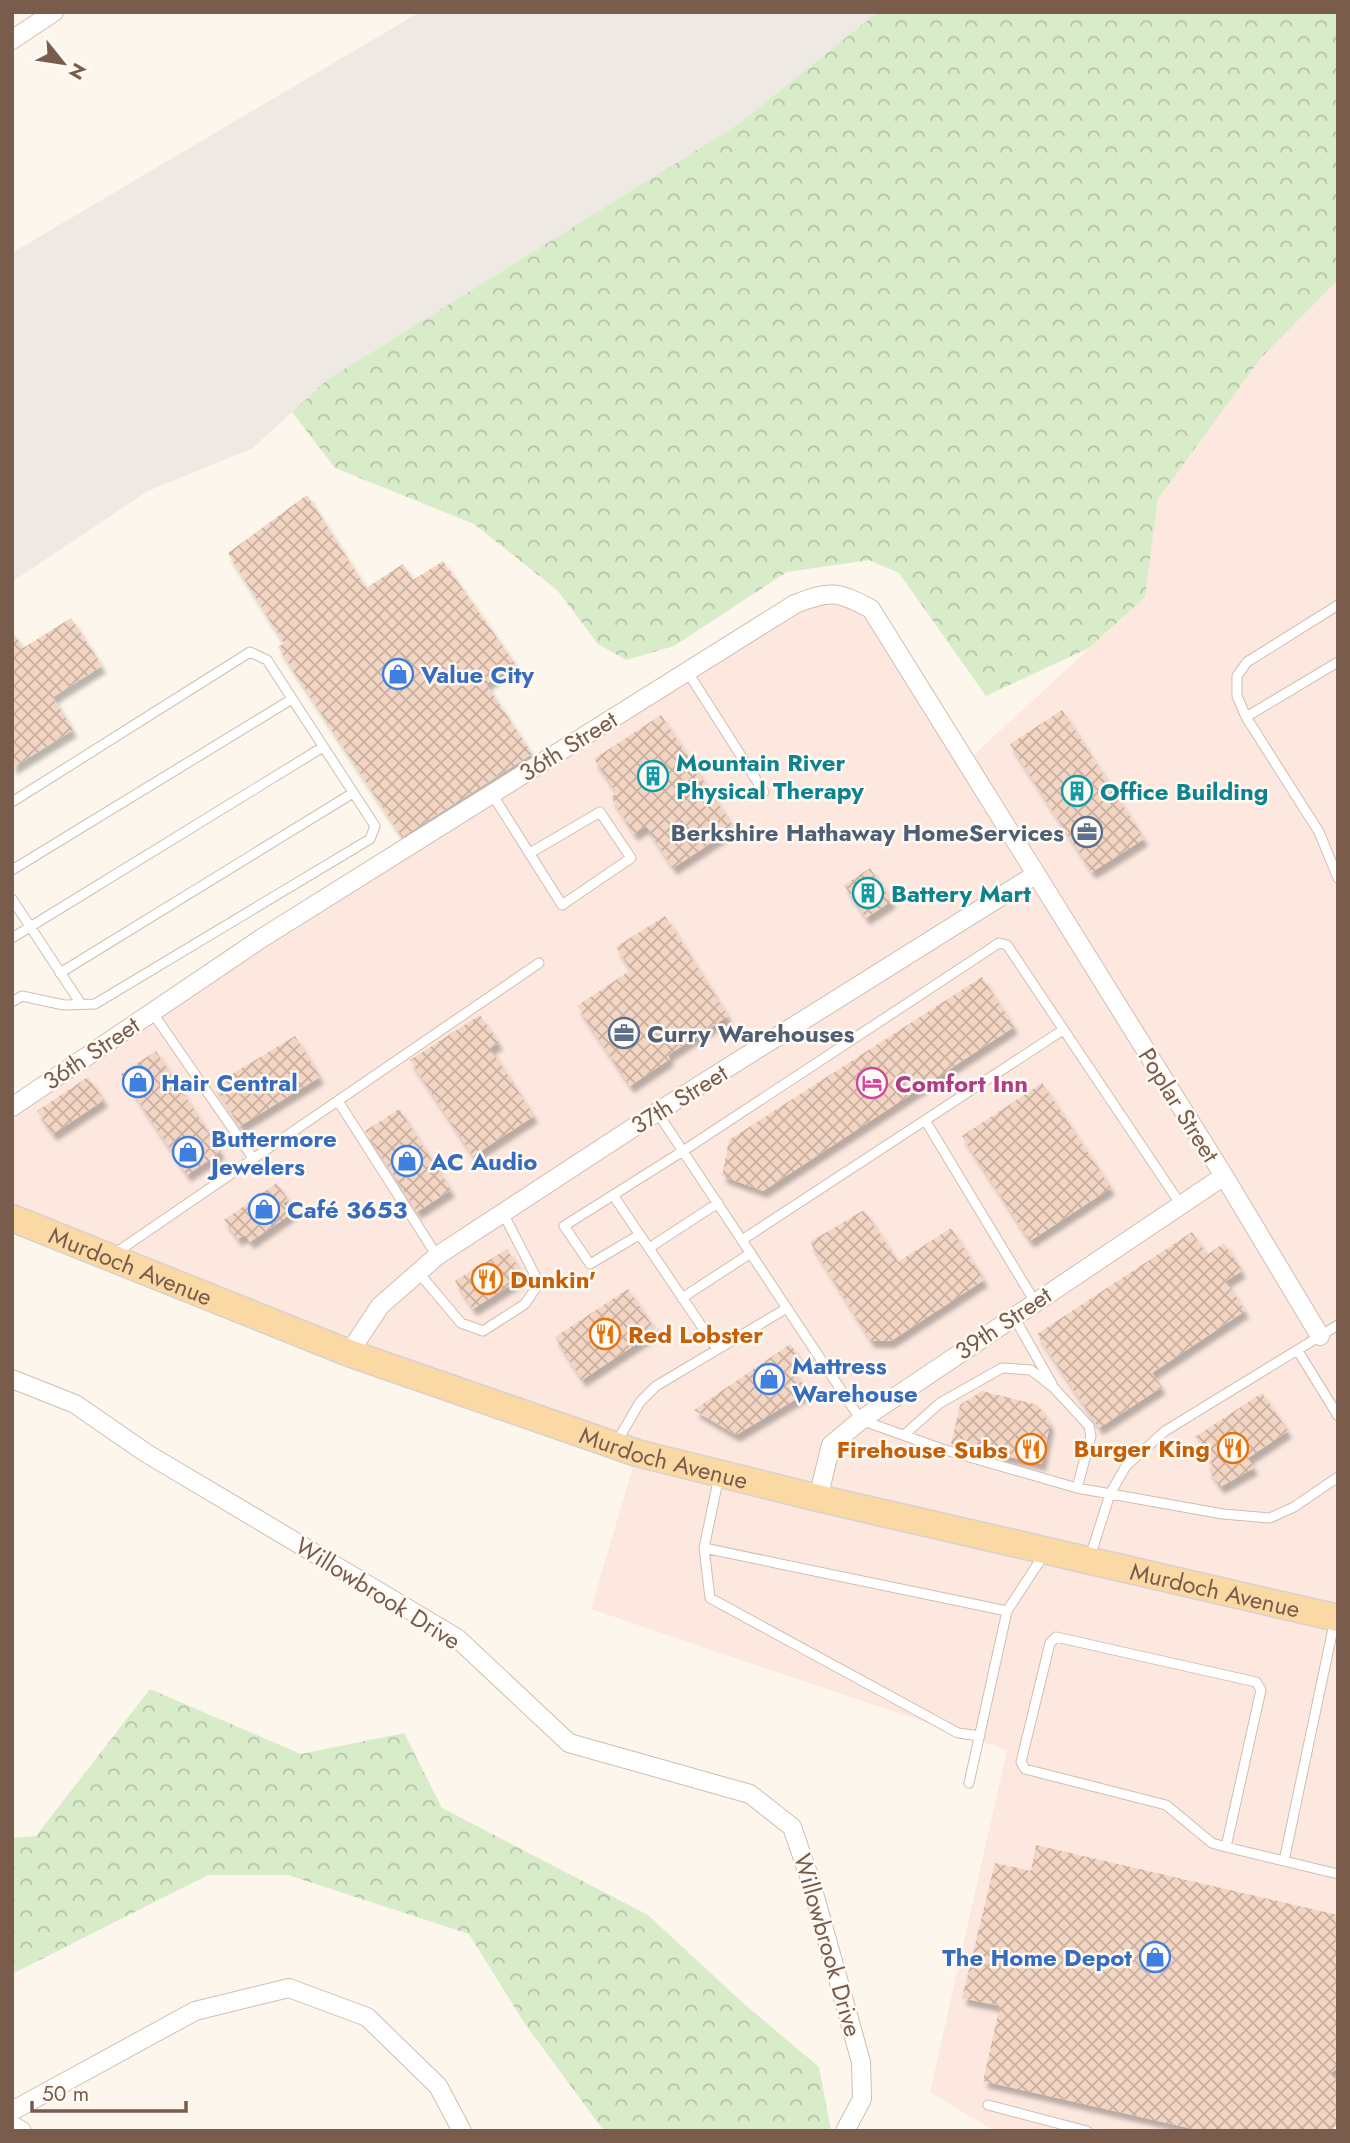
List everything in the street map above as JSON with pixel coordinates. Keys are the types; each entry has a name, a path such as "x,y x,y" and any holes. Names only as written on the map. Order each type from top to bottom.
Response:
{"main road":[{"name":"Murdoch Avenue","path":"12,1218 349,1353 615,1445 818,1498 1046,1552 1337,1615"}],"street":[{"path":"12,40 55,13"},
{"name":"36th Street","path":"12,1107 262,938 795,604 822,593 849,597 871,609 1035,875"},
{"name":"37th Street","path":"349,1353 380,1306 437,1256 657,1112 1035,875"},
{"name":"Poplar Street","path":"1035,875 1224,1176 1320,1336"},
{"name":"39th Street","path":"818,1498 831,1445 861,1420 1013,1315 1224,1176"},
{"name":"Willowbrook Drive","path":"12,1379 75,1404 146,1453 457,1638 569,1743 750,1794 792,1827 810,1879 862,2062 862,2099 845,2131"},
{"path":"12,2111 195,2011 289,1987 366,2017 438,2086 463,2131"},
{"path":"12,2125 22,2131"}],"lane":[{"path":"1338,605 1247,662 1237,676 1237,696 1246,717 1319,832 1338,878"},
{"path":"12,802 250,652 267,660 375,826 370,839 95,1004 64,1005 22,996 12,1002"},
{"path":"1246,717 1338,663"},
{"path":"688,671 764,792"},
{"path":"12,870 292,699"},
{"path":"12,938 323,747"},
{"path":"61,973 353,793"},
{"path":"492,794 562,905 631,858 600,812 530,853"},
{"path":"12,899 80,1004"},
{"path":"639,1235 590,1264 564,1226 999,943 1007,945 1181,1205"},
{"path":"109,1257 539,963"},
{"path":"152,1013 253,1158"},
{"path":"742,1240 1063,1030"},
{"path":"338,1101 437,1256"},
{"path":"657,1112 861,1420 1077,1488 1270,1518 1294,1507 1338,1477"},
{"path":"925,1120 1034,1302"},
{"path":"613,1195 717,1349"},
{"path":"649,1248 718,1203"},
{"path":"418,1272 460,1323 483,1331 525,1304 538,1283 503,1213"},
{"path":"682,1298 751,1253"},
{"path":"615,1445 640,1402 656,1386 787,1308"},
{"path":"1013,1315 1054,1388"},
{"path":"1089,1562 1110,1494 1126,1466 1165,1431 1338,1325"},
{"path":"1298,1351 1338,1416"},
{"path":"904,1435 940,1403 1002,1368 1031,1370 1054,1388 1089,1426 1091,1436 1077,1488"},
{"path":"720,1473 704,1548 710,1598 958,1733 980,1736"},
{"path":"704,1548 1007,1611"},
{"path":"969,1783 1007,1611 1046,1552"},
{"path":"1284,1861 1337,1615"},
{"path":"1226,1847 1261,1690 1256,1682 1056,1637 1050,1643 1021,1762 1025,1769 1166,1805 1212,1843 1226,1847 1338,1874"},
{"path":"988,2105 1087,2131"}],"shaded area":[{"path":"420,12 878,12 737,125 327,380 253,448 148,491 12,582 12,253"},
{"path":"1338,280 1338,2131 994,2131 930,2092 1007,1750 591,1609 637,1453 12,1218 12,1107 822,593 871,609 965,763 1145,597 1158,499 1261,358"}],"green space":[{"path":"878,12 1336,12 1338,15 1338,280 1261,358 1158,499 1145,597 1089,648 986,696 899,573 869,560 787,572 674,646 626,660 598,644 557,590 474,524 335,468 292,412 327,380 737,125"},
{"path":"150,1689 301,1754 404,1733 442,1808 648,1915 743,2003 819,2067 831,2131 604,2131 525,2024 469,1934 288,1875 208,1875 12,1974 12,1838 36,1836"}],"building":[{"name":"Value City","path":"307,495 366,588 403,564 413,580 443,561 516,665 486,684 532,754 402,837 278,647 284,643 228,553"},
{"path":"71,618 102,666 53,697 73,730 12,768 12,631 23,648"},
{"name":"Office Building","path":"1062,710 1144,839 1092,872 1010,744"},
{"name":"Mountain River Physical Therapy","path":"661,715 734,828 673,868 646,826 634,834 611,797 617,793 594,759"},
{"name":"Battery Mart","path":"870,868 892,901 866,918 844,885"},
{"path":"665,916 728,1016 668,1055 670,1059 630,1086 577,1006 631,970 616,947"},
{"name":"Comfort Inn","path":"982,977 1014,1027 763,1191 722,1176 729,1140"},
{"path":"480,1015 499,1043 490,1048 534,1116 473,1156 410,1060"},
{"path":"295,1036 320,1077 240,1126 214,1085"},
{"path":"156,1051 221,1152 187,1175 121,1074"},
{"path":"88,1077 104,1100 53,1134 37,1111"},
{"path":"1042,1083 1111,1188 1030,1241 962,1136"},
{"name":"AC Audio","path":"399,1109 451,1190 417,1212 365,1131"},
{"name":"Café 3653","path":"277,1183 288,1200 283,1203 291,1214 250,1242 245,1235 238,1239 224,1220"},
{"path":"864,1210 898,1262 951,1228 984,1280 891,1341 871,1341 810,1242"},
{"path":"1192,1232 1207,1255 1224,1243 1242,1271 1226,1281 1245,1311 1152,1373 1162,1387 1099,1428 1037,1334"},
{"name":"Dunkin'","path":"507,1249 521,1272 514,1276 517,1281 473,1309 455,1281"},
{"name":"Red Lobster","path":"628,1289 656,1331 582,1380 555,1337"},
{"name":"Mattress Warehouse","path":"790,1344 800,1358 790,1366 808,1392 736,1435 694,1410"},
{"path":"982,1391 1038,1405 1050,1424 1042,1464 951,1444 960,1405"},
{"name":"Burger King","path":"1262,1393 1288,1431 1248,1458 1254,1468 1220,1487 1208,1469 1213,1465 1195,1437"},
{"name":"The Home Depot","path":"1036,1845 1338,1915 1338,2068 1330,2073 1338,2084 1338,2123 1329,2131 1202,2131 983,2081 1000,2006 962,1998 995,1863 1031,1871"}],"place":[{"name":"Value City","path":"398,674"},
{"name":"Mountain River Physical Therapy","path":"653,776"},
{"name":"Office Building","path":"1077,791"},
{"name":"Berkshire Hathaway HomeServices","path":"1087,832"},
{"name":"Battery Mart","path":"868,893"},
{"name":"Curry Warehouses","path":"624,1033"},
{"name":"Hair Central","path":"138,1082"},
{"name":"Comfort Inn","path":"872,1083"},
{"name":"Buttermore Jewelers","path":"188,1152"},
{"name":"AC Audio","path":"407,1161"},
{"name":"Café 3653","path":"264,1209"},
{"name":"Dunkin'","path":"487,1279"},
{"name":"Red Lobster","path":"605,1334"},
{"name":"Mattress Warehouse","path":"769,1379"},
{"name":"Burger King","path":"1233,1448"},
{"name":"Firehouse Subs","path":"1031,1449"},
{"name":"The Home Depot","path":"1155,1957"}]}
